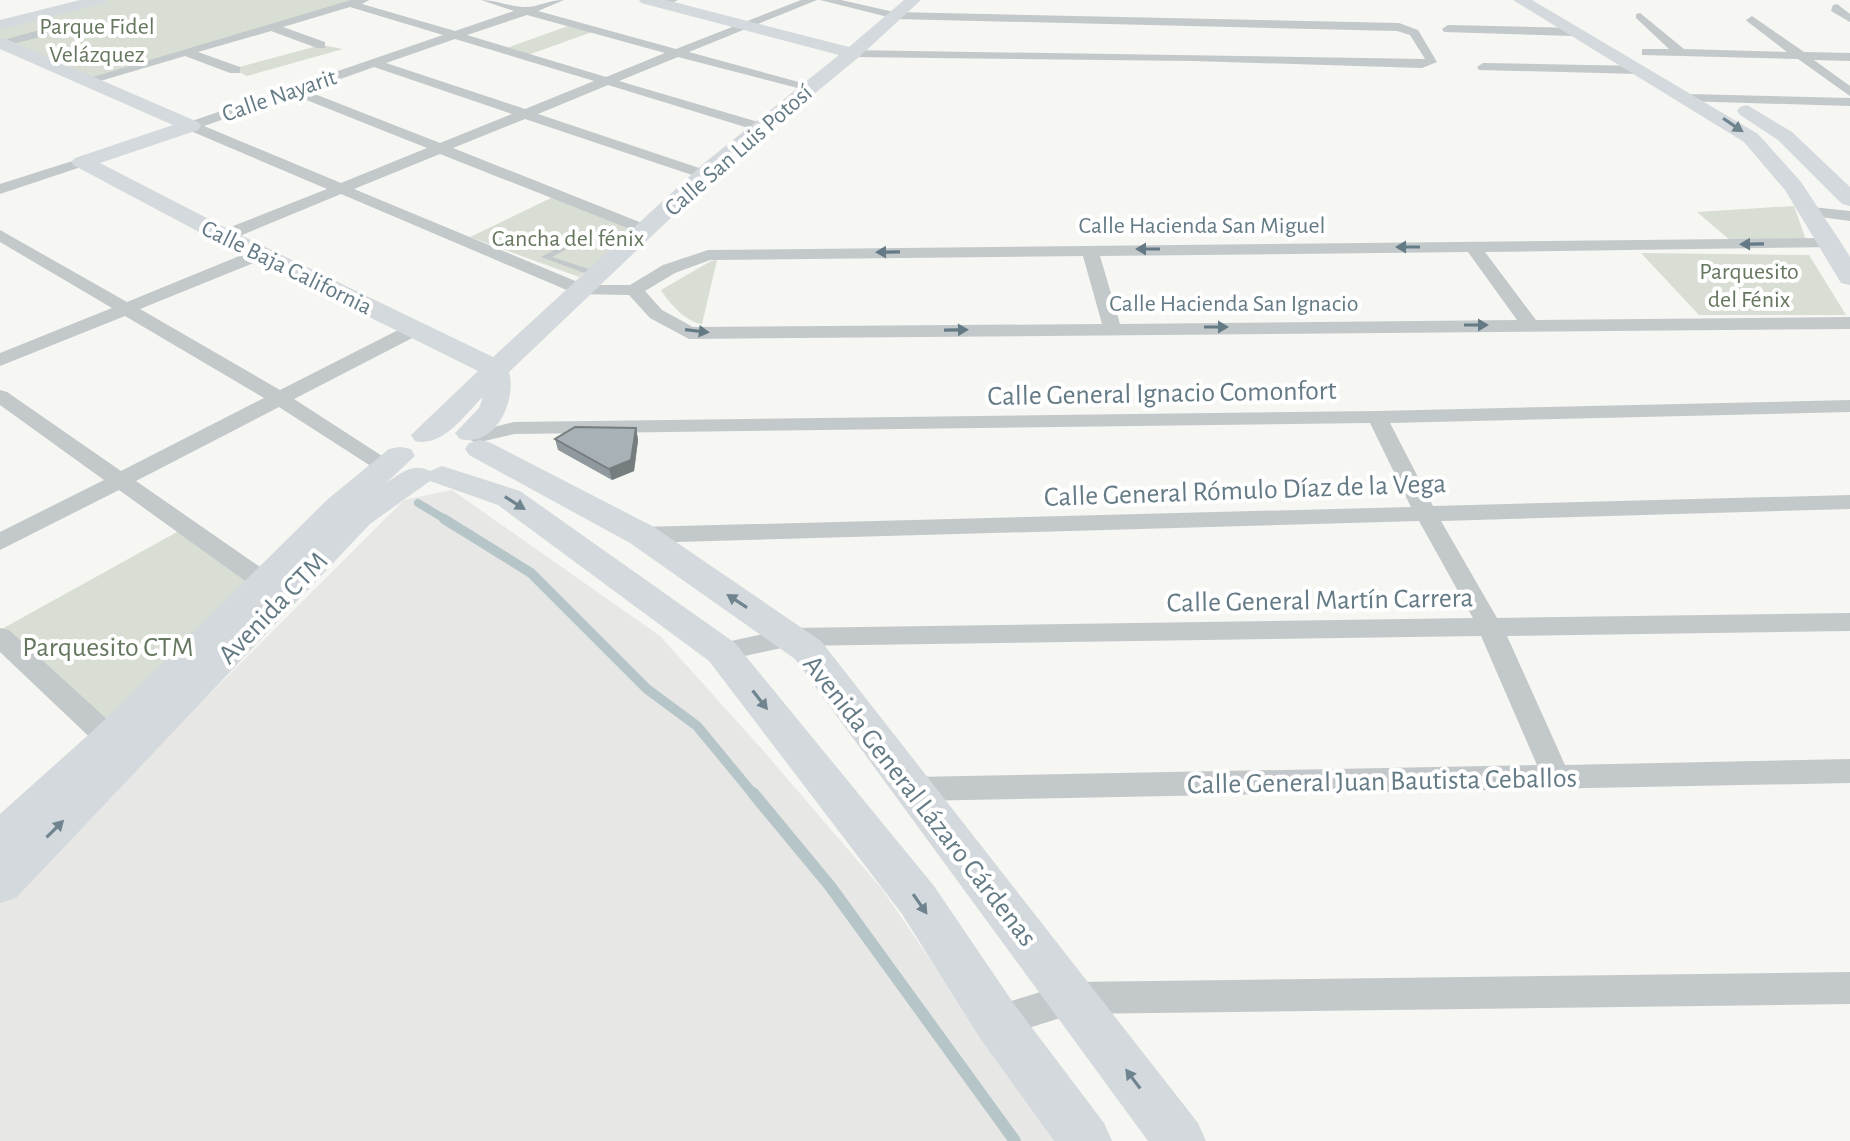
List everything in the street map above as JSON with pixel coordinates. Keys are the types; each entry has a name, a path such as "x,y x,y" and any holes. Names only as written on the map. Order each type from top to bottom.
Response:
{"main road":[{"path":"1,37 34,16 99,0"},
{"path":"647,0 862,51"},
{"path":"671,0 749,24"},
{"name":"Calle San Luis Potosí","path":"414,462 494,368 760,127 862,51 913,0"},
{"path":"1521,0 1574,32 1727,98 1785,136 1850,199"},
{"path":"1548,0 1643,61 1688,98 1729,122 1771,156 1812,212 1850,278"},
{"path":"1,37 191,126"},
{"name":"Calle Nayarit","path":"82,162 191,126"},
{"name":"Calle Baja California","path":"82,162 224,236 494,368"},
{"path":"414,462 474,460 475,440 493,412 500,386 494,368"},
{"path":"414,462 457,430 475,440"},
{"name":"Avenida General Lázaro Cárdenas","path":"475,440 642,535 808,650 1180,1141"},
{"path":"414,462 509,498 722,652 918,900 997,1021 1086,1141"},
{"name":"Avenida CTM","path":"0,840 110,739 339,506 414,462"},
{"name":"Avenida CTM","path":"0,884 414,462"}],"street":[{"path":"487,0 808,89"},
{"name":"Calle Nayarit","path":"191,126 558,0"},
{"path":"224,236 811,0"},
{"path":"826,0 898,15 1186,39 1431,62 1409,29 1186,39 862,51"},
{"path":"90,80 357,2 760,127"},
{"path":"1850,6 1837,7 1837,11 1850,19"},
{"path":"1,37 61,28 34,16"},
{"path":"1640,16 1681,53"},
{"path":"504,18 553,33 574,25"},
{"path":"1752,20 1850,92"},
{"path":"271,27 321,45"},
{"path":"1448,29 1574,32"},
{"path":"185,52 235,70"},
{"path":"1483,67 1643,61 1681,53 1850,57"},
{"path":"373,63 706,175"},
{"path":"293,90 441,149 641,235"},
{"path":"1688,98 1850,102"},
{"path":"191,126 590,283 634,290"},
{"name":"Calle Nayarit","path":"0,189 82,162"},
{"path":"1812,212 1850,216"},
{"path":"0,235 282,400 414,462"},
{"name":"Calle Hacienda San Miguel","path":"634,290 669,269 708,255 1830,243"},
{"path":"1473,247 1530,325"},
{"path":"1090,250 1112,328"},
{"path":"0,360 260,254"},
{"name":"Calle Hacienda San Ignacio","path":"634,290 656,314 689,333 1850,323"},
{"path":"0,542 282,400 415,329"},
{"path":"0,396 264,582"},
{"name":"Calle General Ignacio Comonfort","path":"475,440 514,428 1377,417 1850,406"},
{"path":"1377,417 1426,514 1490,627 1556,777"},
{"name":"Calle General Rómulo Díaz de la Vega","path":"642,535 1850,502"},
{"name":"Calle General Martín Carrera","path":"722,652 791,637 1850,622"},
{"path":"0,637 110,739"},
{"name":"Calle General Juan Bautista Ceballos","path":"913,789 1850,771"},
{"path":"997,1021 1073,998 1850,988"}],"lane":[{"path":"590,283 545,257 595,230 641,235"}],"shaded area":[{"path":"452,490 660,636 882,889 1054,1141 0,1141 0,903 404,500"}],"green space":[{"name":"Parque Fidel Velázquez","path":"99,0 363,0 90,80 0,43 0,25"},
{"path":"571,25 595,31 525,56 504,49"},
{"path":"321,45 343,49 247,76 232,69"},
{"name":"Cancha del fénix","path":"553,197 638,231 579,277 470,237"},
{"path":"1794,206 1806,240 1731,241 1697,212"},
{"name":"Parquesito del Fénix","path":"1641,253 1809,255 1846,315 1699,315"},
{"path":"717,260 702,324 696,323 678,311 661,290"},
{"name":"Parquesito CTM","path":"186,527 264,582 110,739 0,630"}],"building":[{"path":"575,427 636,428 631,460 609,469 555,439"}],"waterway":[{"path":"418,503 448,521"},
{"path":"444,519 531,573 647,689 697,726 754,795"},
{"path":"753,793 830,886 1015,1141"}]}
